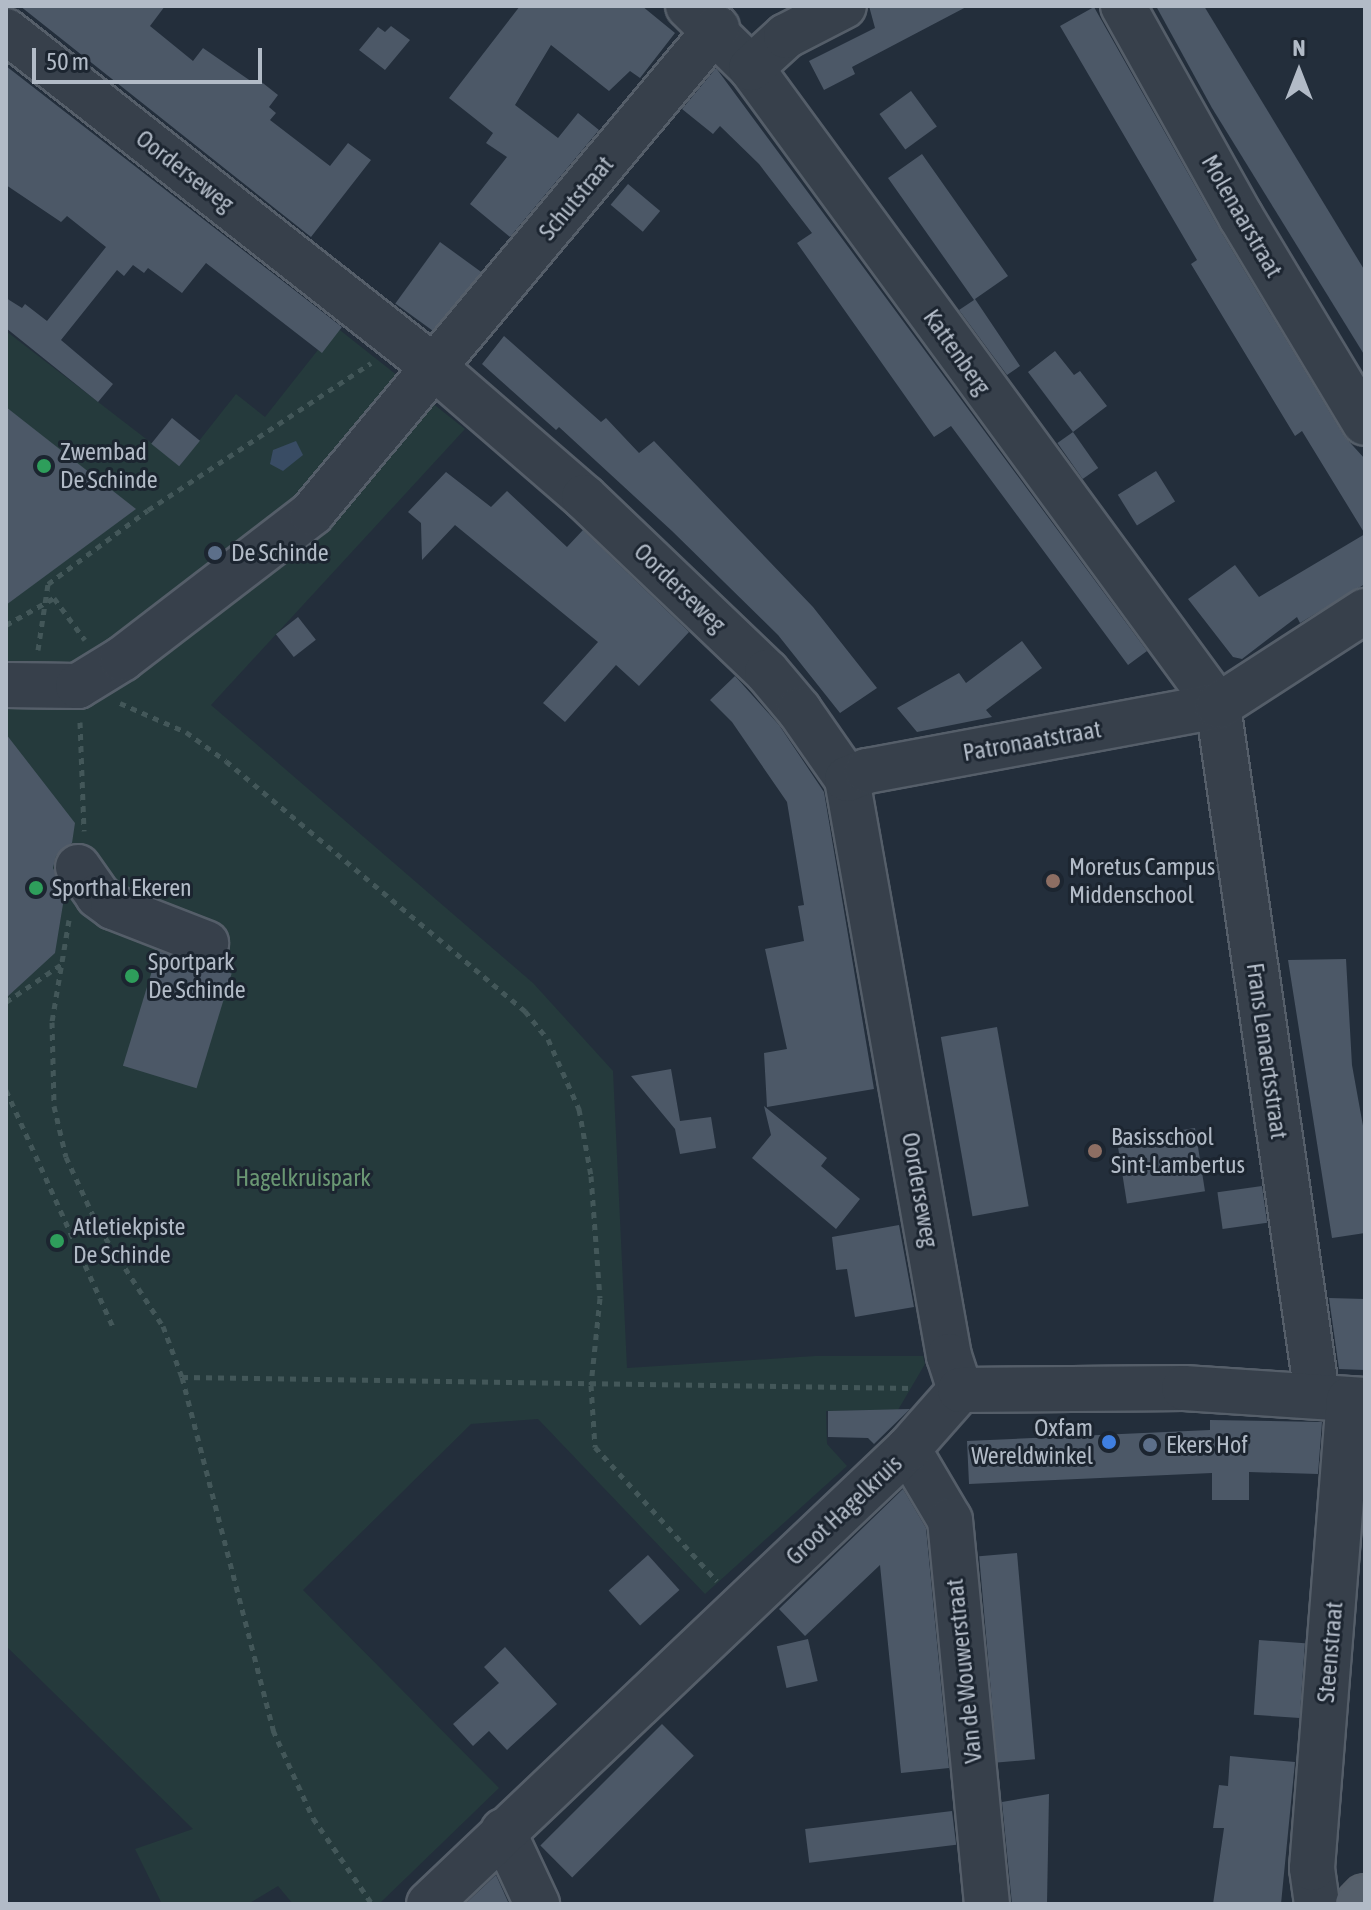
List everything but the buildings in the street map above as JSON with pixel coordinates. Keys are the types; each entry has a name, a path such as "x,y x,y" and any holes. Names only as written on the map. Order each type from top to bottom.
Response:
{"main road":[{"path":"1358,1904 1365,1897"}],"street":[{"path":"751,68 786,36 844,6"},
{"name":"Molenaarstraat","path":"1123,6 1241,217 1365,423"},
{"name":"Kattenberg","path":"702,17 751,68 1218,706"},
{"name":"Schutstraat","path":"92,677 312,513 418,355 702,17"},
{"name":"Oorderseweg","path":"6,31 418,355 584,497 767,672 847,779 949,1356 960,1390"},
{"path":"1218,706 1365,611"},
{"path":"19,686 92,677"},
{"name":"Patronaatstraat","path":"847,779 867,771 1218,706"},
{"name":"Frans Lenaertsstraat","path":"1218,706 1344,1398"},
{"path":"78,867 98,896 113,907 206,943"},
{"path":"960,1390 1184,1388 1344,1398"},
{"name":"Groot Hagelkruis","path":"429,1904 908,1449 960,1390"},
{"name":"Steenstraat","path":"1317,1904 1312,1868 1344,1398"},
{"name":"Van de Wouwerstraat","path":"908,1449 950,1520 987,1904"},
{"path":"503,1831 537,1904"}],"path":[{"path":"19,686 46,601 48,584 98,547 418,355"},
{"path":"6,625 54,598 92,677 86,815 52,1022 54,1106 66,1157 99,1228 149,1298 182,1377 273,1730 313,1818 372,1904"},
{"path":"92,677 186,732 226,761 525,1011 548,1039 579,1109 591,1176 600,1298 591,1385 595,1447 741,1607"},
{"path":"6,1002 62,963"},
{"path":"6,1090 114,1329"},
{"path":"182,1377 960,1390"}],"green space":[{"name":"Hagelkruispark","path":"336,327 465,429 211,705 533,983 613,1071 627,1368 815,1356 923,1356 925,1364 898,1410 826,1411 827,1444 847,1466 705,1594 538,1419 471,1424 303,1590 499,1788 379,1904 293,1904 278,1886 248,1904 162,1904 135,1849 193,1829 6,1646 6,331 180,465 236,394 265,417"}],"water":[{"path":"296,441 303,455 283,471 270,464 273,450"}],"place":[{"name":"Zwembad De Schinde","path":"44,466"},
{"name":"De Schinde","path":"215,553"},
{"name":"Moretus Campus Middenschool","path":"1053,881"},
{"name":"Sporthal Ekeren","path":"36,888"},
{"name":"Sportpark De Schinde","path":"132,976"},
{"name":"Basisschool Sint-Lambertus","path":"1095,1151"},
{"name":"Atletiekpiste De Schinde","path":"57,1241"},
{"name":"Oxfam Wereldwinkel","path":"1109,1442"},
{"name":"Ekers Hof","path":"1150,1445"}]}
